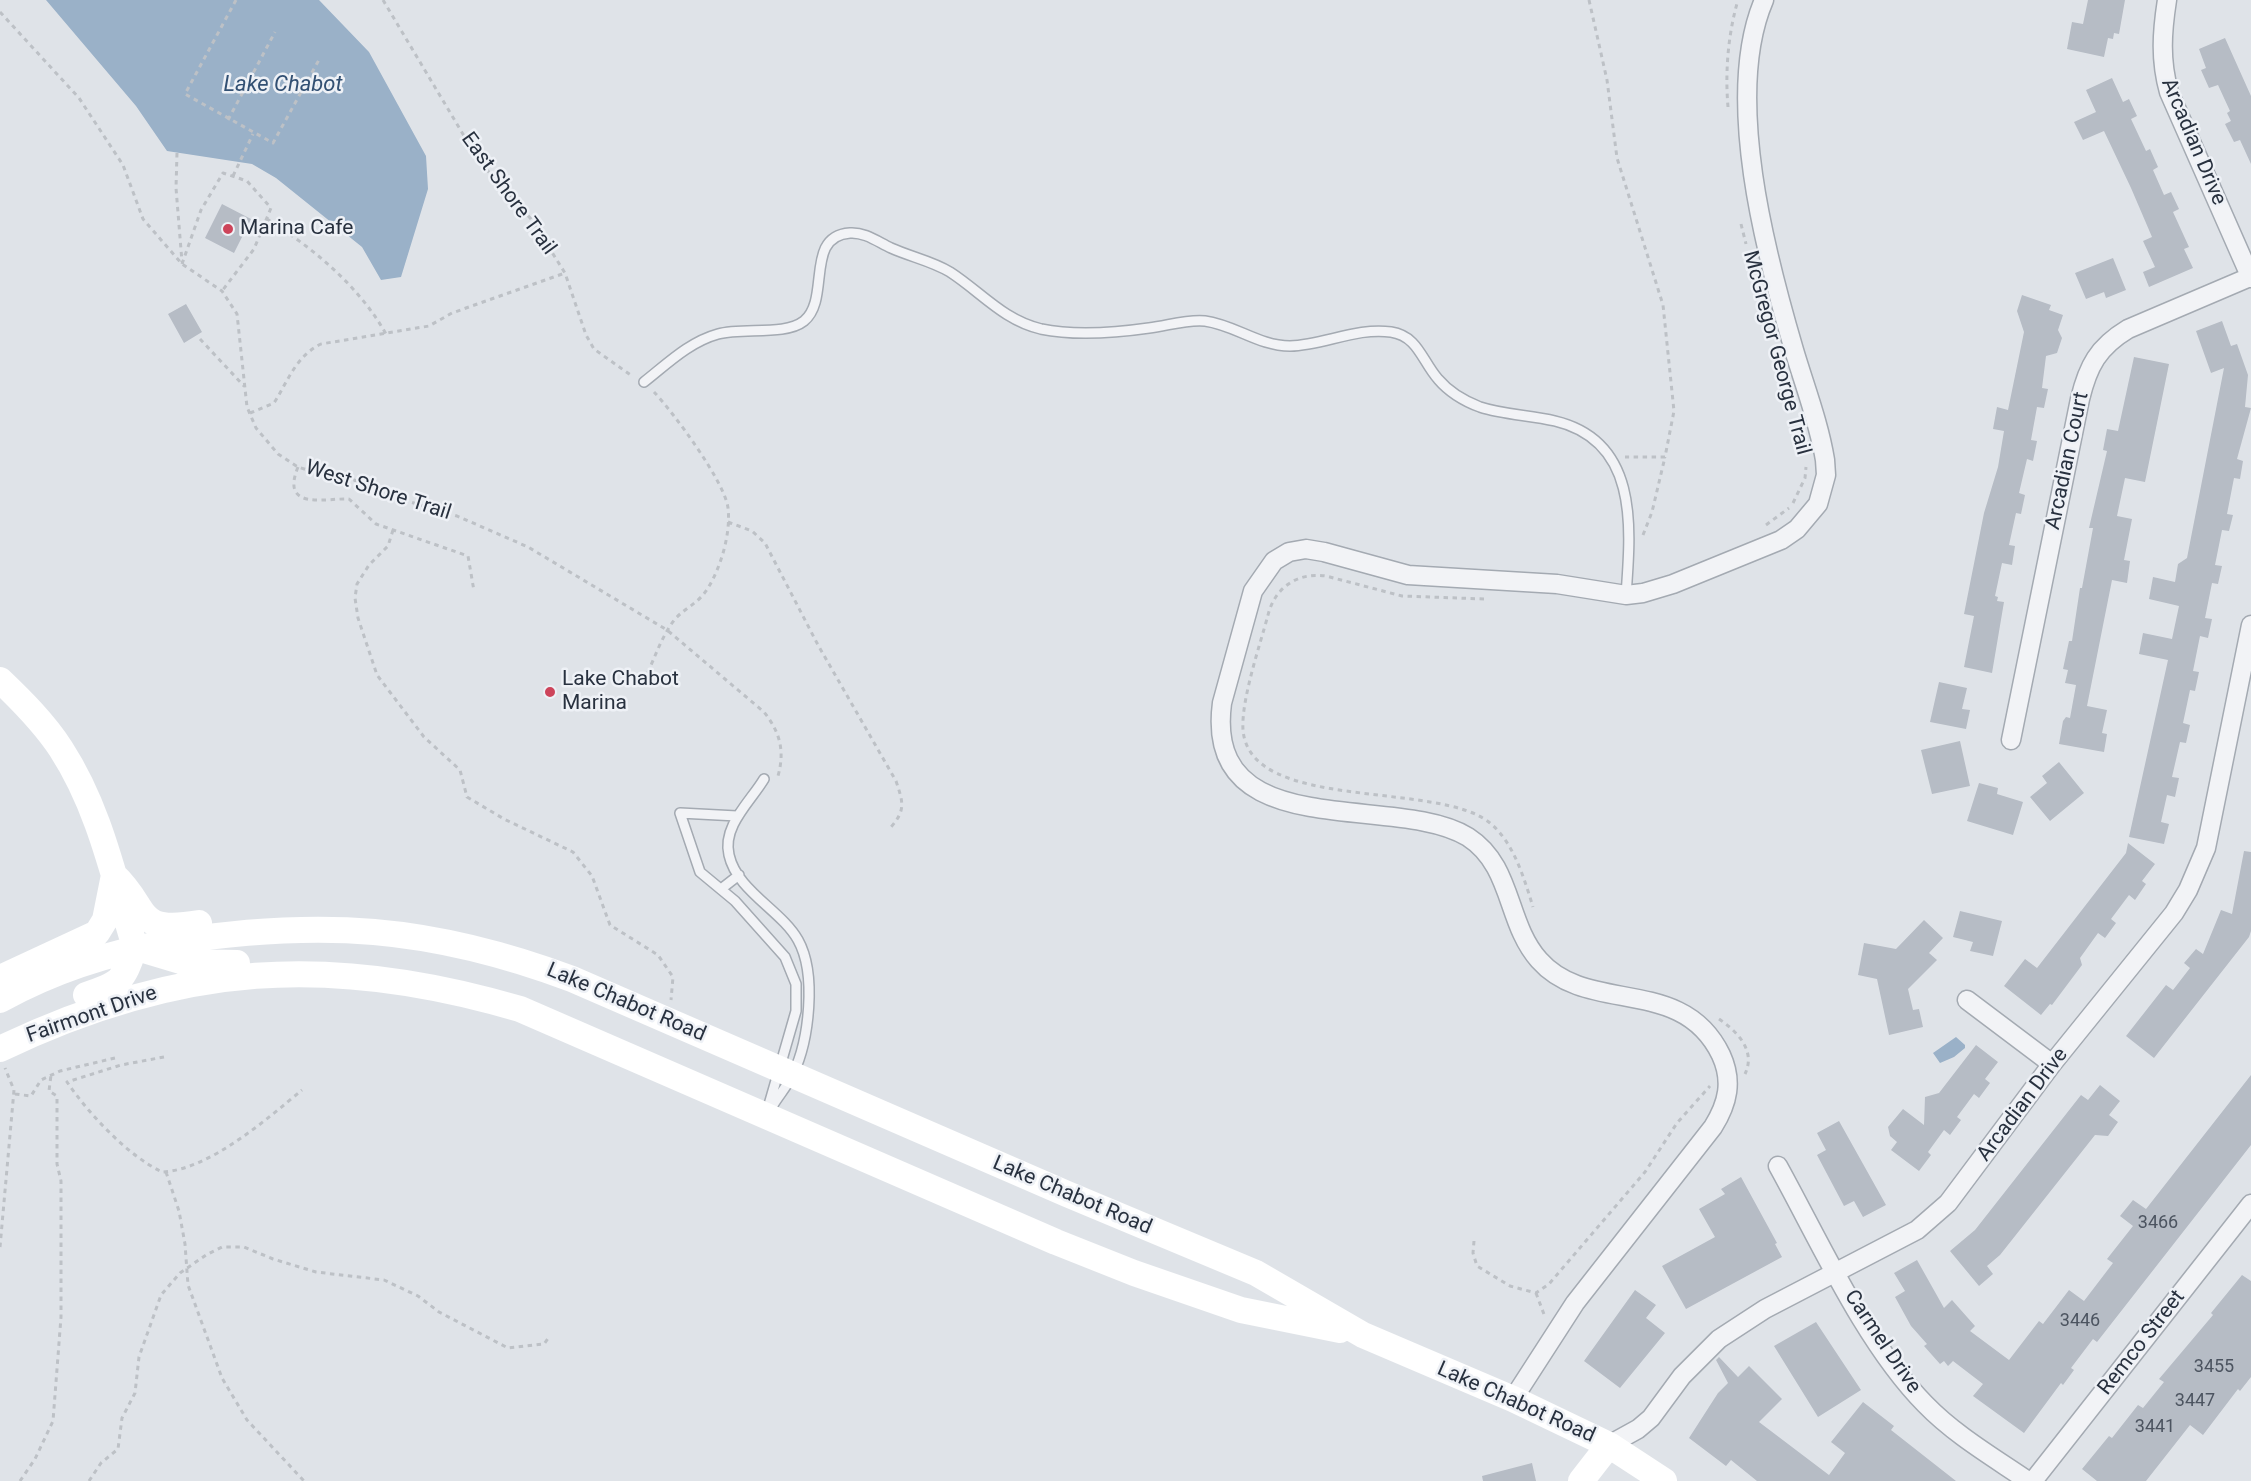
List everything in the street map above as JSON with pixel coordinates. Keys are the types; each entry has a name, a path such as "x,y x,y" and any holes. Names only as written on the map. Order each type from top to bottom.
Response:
{"main road":[{"path":"0,680 44,726 70,765 97,823 135,947 125,975 114,986 0,1031"},
{"path":"114,875 128,888 140,912 154,923 182,926 266,916 317,920 354,929"},
{"path":"0,978 97,933 105,920 114,875"},
{"name":"Lake Chabot Road","path":"135,947 254,930 354,929 446,941 528,963 787,1071 1256,1273 1363,1335 1514,1399 1610,1445 1664,1481"},
{"path":"0,1000 64,970 135,947 184,962 221,964 263,961 306,973"},
{"name":"Lake Chabot Road","path":"185,985 235,978 306,973 420,983 520,1009 1056,1242 1134,1273 1242,1310 1363,1335"},
{"name":"Fairmont Drive","path":"2,1057 85,1013 150,992 185,985"},
{"path":"1581,1481 1610,1445"}],"street":[{"path":"1514,1399 1575,1304 1713,1127 1723,1111 1728,1094 1726,1065 1711,1039 1682,1012 1647,999 1584,987 1563,980 1549,970 1526,941 1496,865 1480,846 1466,836 1429,824 1307,807 1285,801 1252,785 1234,768 1226,753 1220,721 1222,703 1253,591 1270,565 1288,552 1306,549 1324,552 1408,575 1557,584 1626,595 1672,584 1781,540 1809,517 1823,490 1826,475 1823,445 1767,257 1750,139 1747,102 1749,57 1758,13 1764,0"},
{"name":"Arcadian Drive","path":"2167,0 2161,47 2162,68 2169,92 2251,278"},
{"name":"Arcadian Court","path":"2011,740 2080,399 2093,359 2112,338 2128,329 2251,278"},
{"name":"Arcadian Drive","path":"1610,1445 1638,1429 1651,1418 1682,1376 1719,1339 1765,1309 1917,1230 1948,1203 2052,1064 2174,913 2192,882 2211,830 2244,688 2251,625"},
{"path":"1967,1000 2052,1064"},
{"name":"Carmel Drive","path":"1778,1166 1837,1273 1889,1360 1925,1404 1973,1444 2028,1481"},
{"name":"Remco Street","path":"2033,1481 2251,1204"}],"lane":[{"path":"644,382 691,345 706,338 736,330 792,329 805,321 816,308 824,252 834,239 847,233 856,234 940,267 1016,321 1050,331 1098,332 1206,321 1266,343 1291,346 1365,332 1390,331 1412,340 1438,380 1461,398 1491,411 1557,421 1573,427 1589,435 1612,457 1619,470 1626,499 1626,595"},
{"path":"764,778 730,830 729,855 739,875 798,940 808,978 808,1017 787,1071 766,1114"},
{"path":"738,816 680,813 700,872 735,901 785,957 796,984 796,1011 787,1071 766,1114"},
{"path":"721,889 739,875"}],"path":[{"path":"236,0 184,94 273,143 320,58"},
{"name":"East Shore Trail","path":"383,0 479,161 531,219 565,273 586,335 594,349 644,382 691,441 721,487 728,508 722,555 710,585 699,602 678,616 667,630 644,681"},
{"path":"1589,0 1607,80 1617,158 1663,305 1674,411 1652,512 1627,564"},
{"path":"1728,110 1728,60 1732,21 1738,0"},
{"name":"West Shore Trail","path":"0,12 79,98 123,165 143,219 182,264 222,291 237,314 250,413 266,442 298,467 354,480 394,497 491,529 574,573 667,630 764,712 773,724 782,758 772,786"},
{"path":"228,120 275,32"},
{"path":"233,176 253,134"},
{"path":"177,153 176,188 182,264"},
{"path":"182,264 201,210 223,173 247,181 271,208 254,249 222,291"},
{"path":"267,219 295,237 335,270 375,314 386,334"},
{"name":"McGregor George Trail","path":"1741,223 1746,245"},
{"path":"250,413 274,404 286,379 309,350 321,344 429,326 490,299 565,273"},
{"path":"200,339 245,387"},
{"path":"1612,457 1665,457"},
{"name":"McGregor George Trail","path":"1765,526 1791,506 1805,478 1806,464"},
{"path":"298,467 295,483 297,492 302,498 309,501 349,499 376,524 468,556 474,591"},
{"path":"728,522 752,531 765,543 818,645 896,781 903,804 901,815 891,827"},
{"path":"393,530 388,546 361,577 355,598 358,618 377,675 424,737 460,770 464,777 467,797 504,819 573,852 592,876 610,925 658,955 673,977 669,1021"},
{"path":"1486,599 1402,596 1326,576 1314,575 1297,578 1280,590 1269,611 1246,703 1243,730 1246,744 1259,762 1294,781 1314,786 1452,805 1488,822 1510,848 1536,917"},
{"path":"1716,1016 1747,1047 1749,1065 1745,1075 1739,1079"},
{"path":"0,1244 14,1094 2,1057"},
{"path":"164,1057 121,1065 67,1082 94,1118 146,1164 166,1172 209,1158 275,1113 302,1089"},
{"path":"14,1094 31,1096 41,1080 78,1066 115,1058"},
{"path":"20,1481 35,1459 53,1421 59,1342 61,1181 57,1164 57,1096 48,1091 51,1076"},
{"path":"1474,1242 1473,1253 1477,1266 1510,1286 1536,1293 1549,1284 1645,1172 1660,1147 1699,1096 1719,1082"},
{"path":"166,1172 179,1211 186,1269 195,1309 222,1378 247,1420 304,1481"},
{"path":"89,1481 101,1463 118,1449 122,1419 135,1393 139,1358 165,1288 186,1269 215,1250 238,1245 273,1260 316,1272 384,1280 418,1296 439,1312 508,1348 544,1344 549,1337"}],"water":[{"name":"Lake Chabot","path":"46,0 319,0 369,52 426,156 428,189 401,277 381,280 362,247 276,178 252,164 167,151 136,106"},
{"path":"1956,1037 1965,1045 1965,1048 1954,1057 1940,1063 1933,1053"}],"building":[{"path":"2088,0 2125,0 2119,34 2114,33 2113,39 2108,38 2104,57 2067,49 2072,22 2083,24"},
{"path":"2225,38 2251,96 2251,164 2240,140 2234,142 2225,124 2231,121 2227,113 2230,111 2218,85 2209,88 2201,70 2206,68 2199,49"},
{"path":"2112,78 2123,102 2129,99 2137,116 2131,119 2146,151 2150,149 2158,167 2153,170 2164,195 2171,192 2179,209 2173,212 2189,247 2184,249 2193,268 2149,287 2143,272 2155,267 2143,241 2152,237 2131,188 2104,131 2083,140 2074,122 2096,112 2086,90"},
{"name":"Marina Cafe","path":"222,204 251,219 234,253 205,238"},
{"path":"2113,258 2126,290 2106,298 2104,292 2086,299 2075,273"},
{"path":"2022,295 2051,305 2049,310 2063,315 2058,330 2062,338 2057,353 2046,356 2042,388 2048,389 2044,408 2037,407 2031,440 2037,441 2033,461 2027,459 2019,493 2025,495 2021,514 2016,513 2009,545 2015,546 2012,565 2002,563 1995,596 1998,597 1997,601 2004,602 1992,673 1964,667 1974,616 1964,614 1984,513 1998,467 2004,431 1993,429 1997,407 2008,410 2024,332 2017,311"},
{"path":"186,304 202,332 184,343 168,314"},
{"path":"2222,321 2231,346 2237,344 2248,375 2245,407 2251,408 2237,459 2243,461 2240,479 2234,478 2227,514 2233,515 2229,531 2222,530 2215,565 2222,566 2218,584 2212,583 2205,618 2212,619 2208,638 2200,636 2193,671 2199,672 2195,691 2190,690 2183,723 2190,725 2186,743 2180,742 2172,777 2179,778 2175,797 2167,795 2161,822 2169,824 2164,844 2129,837 2168,660 2139,654 2143,633 2172,639 2179,606 2149,599 2153,577 2175,582 2178,564 2187,558 2224,368 2211,373 2196,331"},
{"path":"2134,357 2169,364 2145,482 2125,478 2117,516 2132,519 2124,560 2130,561 2127,583 2112,580 2087,706 2107,710 2102,733 2107,734 2104,752 2059,744 2063,721 2066,717 2070,718 2076,685 2065,683 2068,670 2063,669 2069,641 2072,641 2080,588 2082,588 2093,528 2089,528 2107,451 2103,450 2107,429 2118,431"},
{"path":"1939,682 1967,688 1962,709 1970,710 1966,729 1930,722"},
{"path":"1960,741 1970,786 1932,794 1921,750"},
{"path":"2059,762 2084,793 2050,821 2030,797 2047,783 2042,776"},
{"path":"1979,783 1998,788 1997,794 2023,802 2013,835 1967,821"},
{"path":"2128,843 2155,864 2142,881 2146,884 2135,900 2129,895 2111,919 2116,923 2105,938 2098,933 2080,958 2082,965 2052,1005 2050,1004 2041,1015 2004,986 2025,959 2037,968 2126,853"},
{"path":"2244,851 2251,852 2251,931 2249,937 2154,1058 2126,1036 2166,985 2173,990 2190,968 2184,963 2196,949 2203,954 2221,910 2232,914"},
{"path":"1960,911 2002,921 1993,956 1970,951 1973,942 1953,937"},
{"path":"1924,920 1943,938 1929,953 1937,960 1908,989 1913,1010 1919,1009 1923,1027 1889,1035 1877,979 1858,975 1864,943 1896,949"},
{"path":"1976,1045 1998,1062 1985,1079 1990,1083 1979,1098 1974,1094 1957,1117 1961,1120 1950,1135 1944,1130 1928,1152 1931,1155 1919,1171 1891,1150 1897,1142 1890,1136 1888,1127 1903,1109 1924,1125 1925,1097 1939,1093"},
{"path":"2251,1075 2251,1145 2097,1342 2093,1339 2071,1368 2074,1370 2063,1385 2061,1383 2024,1433 1973,1396 1983,1384 1953,1361 1948,1366 1944,1361 1940,1364 1924,1346 1927,1344 1911,1326 1895,1297 1905,1291 1894,1273 1917,1260 1944,1308 1952,1300 1975,1326 1970,1331 2009,1360 2039,1321 2043,1324 2069,1290 2084,1301 2113,1263 2107,1259 2133,1226 2120,1216 2133,1200 2146,1209"},
{"path":"2100,1085 2120,1101 2109,1115 2118,1122 2108,1136 2095,1135 2000,1255 1987,1266 1993,1274 1979,1286 1950,1251 1975,1230 2081,1095 2088,1100"},
{"path":"1839,1121 1886,1205 1863,1217 1854,1201 1844,1206 1817,1155 1826,1150 1817,1133"},
{"path":"1741,1177 1777,1243 1775,1244 1782,1257 1686,1309 1662,1266 1715,1237 1699,1209 1725,1194 1721,1189"},
{"path":"2242,1275 2251,1281 2251,1377 2240,1391 2238,1389 2203,1435 2190,1425 2146,1481 2097,1481 2082,1469 2109,1436 2112,1438 2138,1405 2143,1408 2164,1382 2159,1379 2213,1315 2211,1313"},
{"path":"1635,1290 1656,1305 1646,1318 1665,1333 1620,1388 1584,1361"},
{"path":"1816,1322 1861,1390 1818,1417 1774,1346"},
{"path":"1719,1357 1738,1377 1749,1366 1782,1399 1759,1422 1829,1475 1845,1453 1831,1442 1863,1402 1894,1426 1891,1430 1956,1481 1757,1481 1731,1460 1726,1466 1689,1438 1718,1393 1728,1383 1716,1360"},
{"path":"1532,1463 1536,1481 1483,1481 1482,1476"}],"place":[{"name":"Marina Cafe","path":"228,229"},
{"name":"Lake Chabot Marina","path":"550,692"}]}
